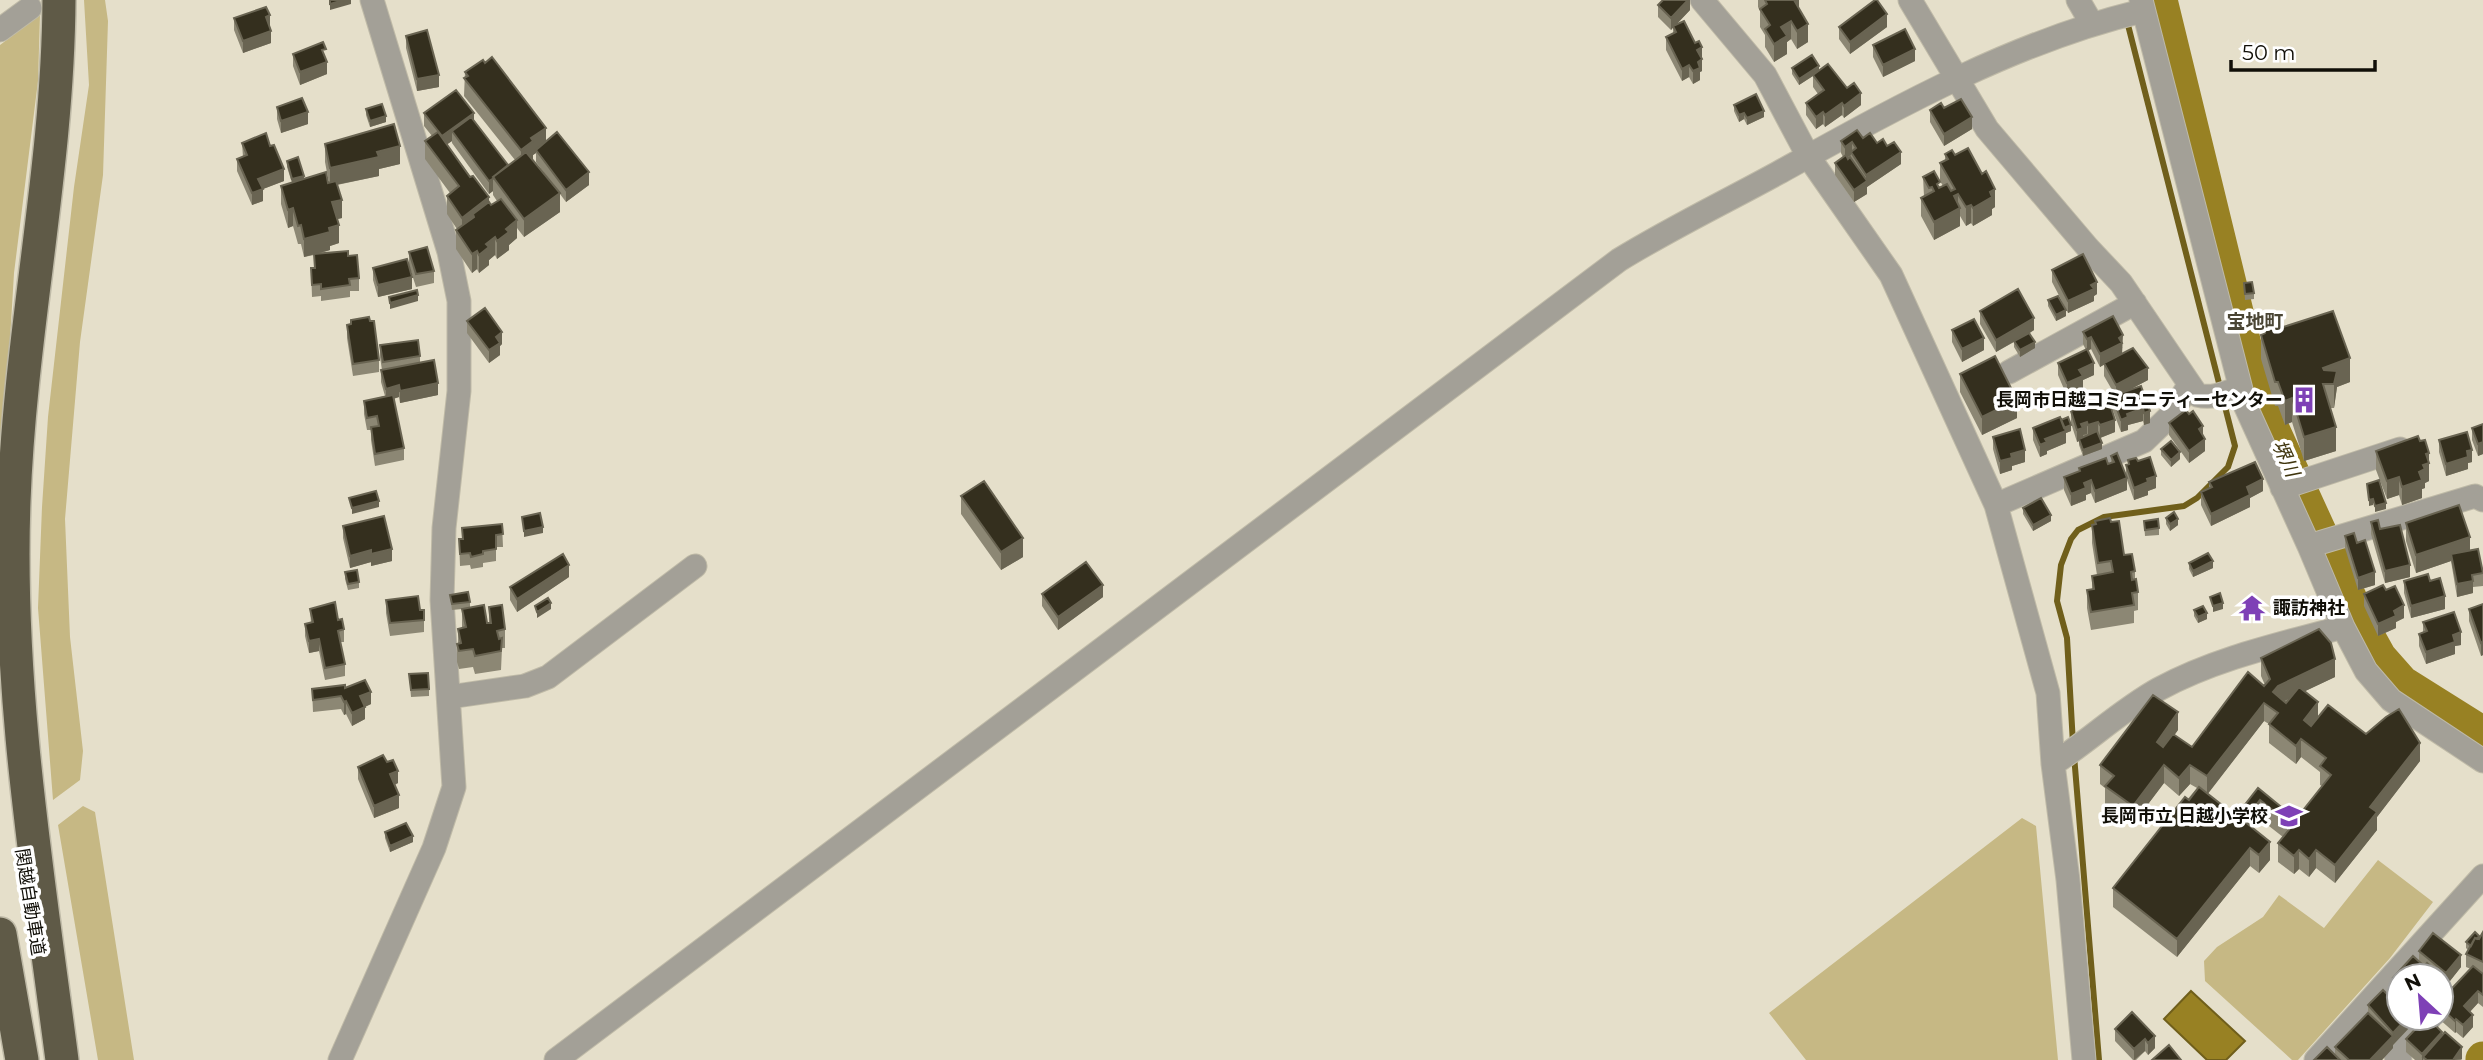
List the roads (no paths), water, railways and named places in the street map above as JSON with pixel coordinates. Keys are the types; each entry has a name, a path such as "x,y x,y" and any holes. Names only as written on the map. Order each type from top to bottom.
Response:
{"highway":[{"path":"20,791 12,587 14,500 30,315 58,66 45,4"},
{"name":"関越自動車道","path":"0,702 20,791 59,1060"},
{"name":"関越自動車道","path":"0,934 22,1060"},
{"path":"0,962 12,1006"}],"street":[{"path":"340,1060 407,914 446,816 454,787 442,600 444,528 459,391 458,301 449,252 372,0"},
{"path":"1702,0 1765,75 1808,156 1891,275 1996,505 2048,693 2084,1060"},
{"path":"1910,0 1987,129 2088,248 2106,265 2197,395 2216,396 2239,388"},
{"path":"2078,0 2092,24"},
{"path":"0,30 45,4"},
{"path":"556,1060 1619,260 1694,215 1956,78 2031,46 2141,6 2239,388 2249,418 2309,546 2343,627 2366,671 2391,700 2483,761"},
{"path":"2009,372 2135,303"},
{"path":"1996,505 2144,441 2170,416 2189,385"},
{"path":"2282,488 2400,449"},
{"path":"2309,546 2475,496 2483,500"},
{"path":"449,698 524,685 548,677 695,566"},
{"path":"2053,764 2157,690 2191,673 2237,656 2343,627"},
{"path":"2316,1060 2483,876"},
{"path":"2400,1060 2396,1056 2417,1032"}],"waterway":[{"name":"堺川","path":"2160,0 2256,394 2364,630 2379,657 2402,683 2483,734"},
{"path":"2073,744 2067,638 2057,601 2061,565 2071,539 2078,530 2104,517 2184,506 2197,498 2228,467 2235,446 2127,21"},
{"path":"2074,755 2099,1060"}],"place":[{"name":"長岡市日越コミュニティーセンター","path":"2304,400"},
{"name":"諏訪神社","path":"2252,608"},
{"name":"長岡市立 日越小学校","path":"2289,816"}],"district":[{"name":"宝地町","path":"2255,321"}]}
